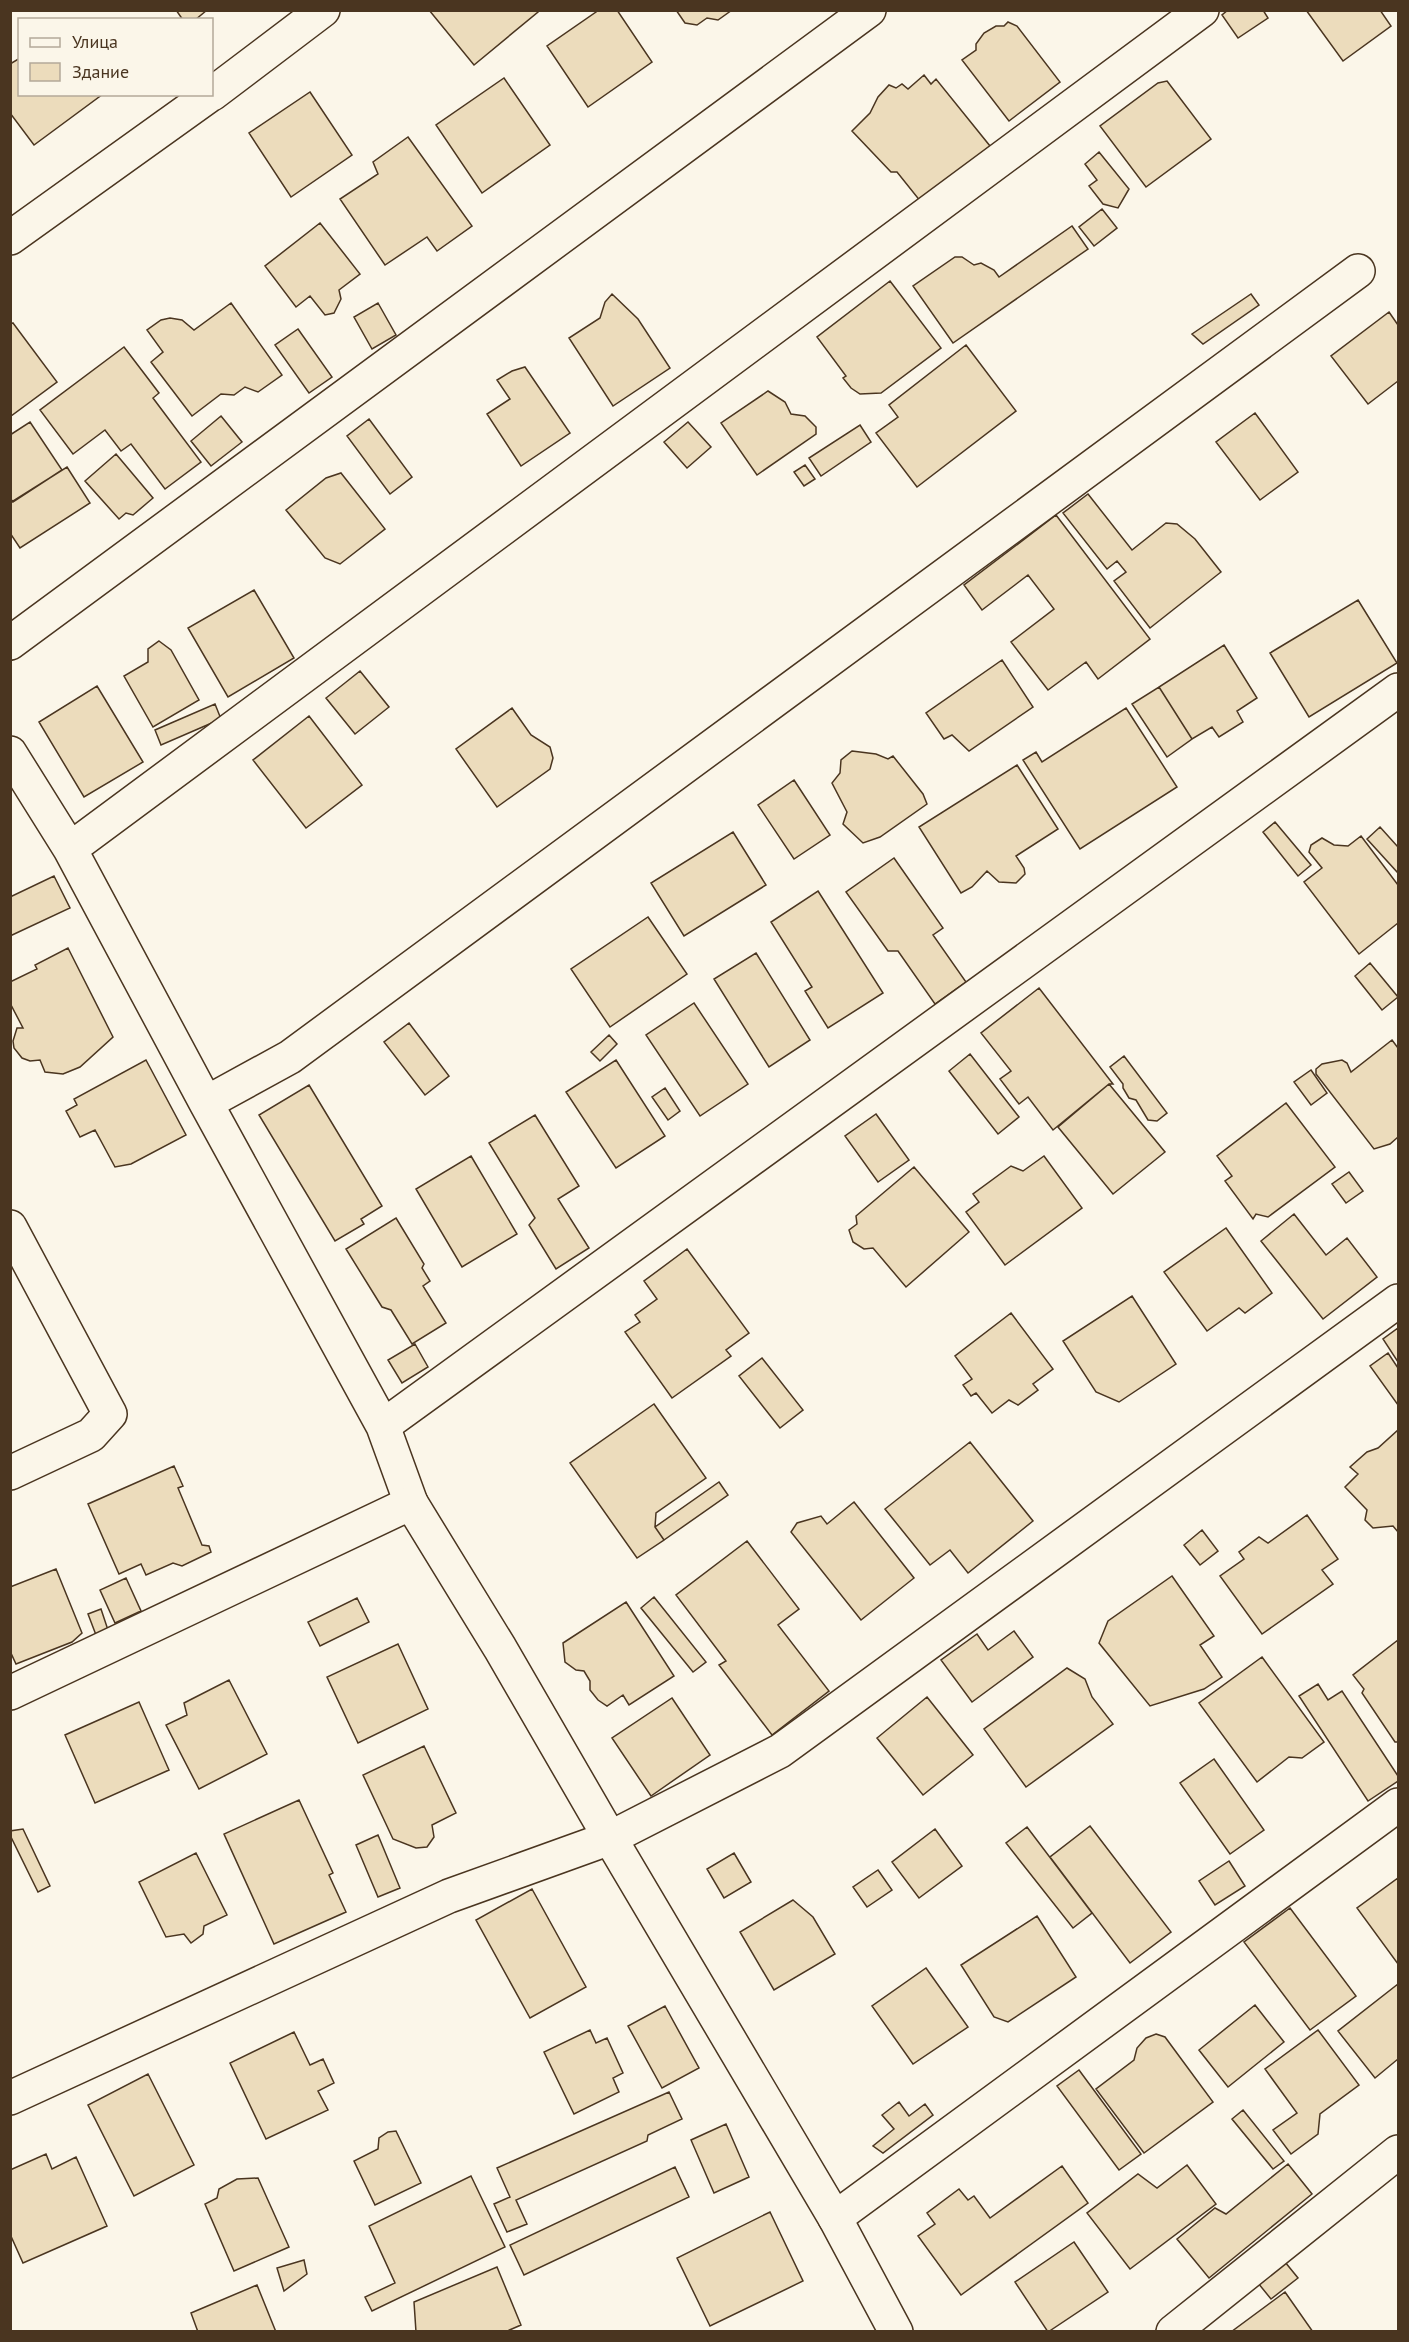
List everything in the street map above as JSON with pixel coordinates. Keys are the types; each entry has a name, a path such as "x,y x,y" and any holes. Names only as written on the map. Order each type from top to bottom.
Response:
{"street":[{"path":"213,92 322,10"},
{"path":"10,643 869,10"},
{"path":"70,849 1202,10"},
{"path":"10,238 208,96"},
{"path":"206,1103 291,1057 1358,271"},
{"path":"383,1426 1398,690"},
{"path":"10,753 70,849 383,1426 411,1503 500,1648 835,2218 896,2331"},
{"path":"10,1227 110,1414 91,1435 10,1473"},
{"path":"10,2098 449,1896 610,1838 780,1751 1398,1301"},
{"path":"10,1692 411,1503"},
{"path":"835,2218 1398,1805"},
{"path":"1173,2331 1398,2152"}],"building":[{"path":"176,10 207,10 197,18 182,18"},
{"path":"429,10 537,10 538,12 474,65"},
{"path":"599,10 617,10 652,62 588,107 547,46"},
{"path":"676,10 732,10 718,20 707,18 697,25 685,23"},
{"path":"1228,10 1263,10 1268,18 1238,38 1222,15"},
{"path":"1306,10 1380,10 1391,26 1343,61"},
{"path":"1008,22 1017,26 1060,82 1009,121 962,60 976,50 976,44 984,33 996,26 1004,26"},
{"path":"18,59 18,96 100,96 34,145 10,113 10,64"},
{"path":"924,75 931,84 936,79 990,146 921,202 897,172 891,172 852,131 870,113 878,97 889,85 896,88 902,84 908,89"},
{"path":"504,78 550,145 482,193 436,125"},
{"path":"1167,81 1211,139 1146,187 1100,126 1158,83"},
{"path":"310,92 352,155 291,197 249,133"},
{"path":"408,137 472,226 437,251 427,237 385,265 340,199 378,174 373,162"},
{"path":"1099,152 1129,189 1118,208 1103,204 1089,186 1097,180 1085,164"},
{"path":"1102,209 1117,228 1094,246 1079,227"},
{"path":"320,223 360,274 339,290 341,299 334,313 325,315 310,296 296,307 265,266"},
{"path":"1072,226 1088,249 953,343 913,286 955,257 962,257 974,265 981,263 994,270 999,277"},
{"path":"890,281 941,348 881,393 860,394 843,378 846,376 817,337"},
{"path":"612,294 638,319 670,368 613,406 569,338 600,318 605,302"},
{"path":"1251,294 1259,305 1203,344 1192,334"},
{"path":"231,303 282,375 258,392 245,387 234,395 221,394 192,416 151,362 163,352 147,330 161,320 170,318 182,320 194,330"},
{"path":"378,303 396,335 372,349 354,317"},
{"path":"1389,312 1398,325 1398,381 1368,404 1331,356"},
{"path":"13,323 57,382 11,416 10,324"},
{"path":"298,329 332,377 309,393 275,345"},
{"path":"966,345 1016,411 917,487 876,433 898,417 889,405"},
{"path":"124,347 159,393 153,398 201,462 165,489 131,444 121,451 105,430 73,454 40,410"},
{"path":"525,367 570,433 521,466 487,414 510,399 497,380 512,371"},
{"path":"768,391 785,402 791,414 805,416 816,427 816,434 757,475 721,423"},
{"path":"1255,413 1298,472 1260,500 1216,442"},
{"path":"221,416 242,442 211,466 191,441"},
{"path":"369,419 412,477 390,494 347,436"},
{"path":"30,422 62,470 13,502 10,498 10,435"},
{"path":"688,422 711,447 687,468 664,442"},
{"path":"860,425 871,442 821,476 809,458"},
{"path":"116,454 153,498 133,515 126,513 119,519 85,481"},
{"path":"805,465 815,479 804,486 794,472"},
{"path":"67,467 90,503 20,548 10,533 10,503"},
{"path":"341,473 385,529 340,564 325,558 286,510 326,478"},
{"path":"1088,494 1132,550 1166,523 1177,524 1195,539 1221,572 1150,628 1114,581 1126,572 1117,561 1107,569 1063,513"},
{"path":"1056,515 1150,639 1098,679 1086,662 1048,690 1011,642 1054,609 1028,575 982,610 964,585"},
{"path":"254,590 294,658 228,697 188,628"},
{"path":"1358,600 1397,663 1309,717 1270,653"},
{"path":"159,641 171,650 199,700 153,727 124,676 148,662 148,649"},
{"path":"1224,645 1257,698 1237,711 1243,722 1219,737 1212,727 1192,739 1159,687"},
{"path":"1002,660 1033,707 969,751 952,735 944,739 926,713"},
{"path":"360,671 389,707 355,734 326,698"},
{"path":"97,686 143,762 84,797 39,722"},
{"path":"1159,687 1192,739 1167,757 1132,704"},
{"path":"215,704 221,719 161,745 155,730"},
{"path":"512,708 531,735 550,747 553,758 550,769 497,807 456,749"},
{"path":"1126,708 1177,787 1080,849 1023,760 1036,752 1042,762"},
{"path":"309,716 362,785 306,828 253,760"},
{"path":"852,751 876,754 888,759 893,756 923,794 927,804 880,837 863,843 843,824 847,812 832,783 840,773 841,760"},
{"path":"1017,765 1058,829 1016,856 1025,874 1016,883 999,882 987,871 972,887 961,893 919,827"},
{"path":"794,780 830,835 794,859 758,805"},
{"path":"1275,822 1311,865 1298,876 1263,832"},
{"path":"1380,827 1398,847 1398,873 1367,839"},
{"path":"733,832 766,885 684,936 651,883"},
{"path":"1361,836 1398,885 1398,923 1359,954 1304,882 1322,868 1309,852 1311,845 1322,838 1334,845 1348,846"},
{"path":"894,858 943,928 933,935 966,982 935,1004 898,951 888,951 846,892"},
{"path":"54,876 70,908 10,936 10,897"},
{"path":"818,891 883,993 828,1028 805,991 812,987 771,922"},
{"path":"648,917 687,974 610,1027 571,969"},
{"path":"68,948 113,1037 80,1067 63,1074 45,1072 40,1060 30,1061 22,1058 14,1048 13,1041 17,1028 23,1028 10,1003 10,982 37,969 35,965"},
{"path":"756,953 810,1040 769,1067 714,979"},
{"path":"1370,963 1398,997 1382,1010 1355,976"},
{"path":"1039,988 1113,1084 1109,1084 1053,1130 1028,1097 1019,1104 1000,1079 1011,1071 981,1033"},
{"path":"694,1003 748,1084 700,1116 646,1035"},
{"path":"409,1023 449,1076 425,1095 384,1042"},
{"path":"609,1035 617,1044 600,1061 591,1052"},
{"path":"1392,1040 1398,1048 1398,1137 1390,1144 1374,1149 1316,1074 1316,1069 1322,1064 1342,1060 1347,1063 1351,1072"},
{"path":"970,1054 1019,1117 998,1134 949,1071"},
{"path":"1124,1056 1167,1113 1157,1121 1148,1120 1136,1100 1129,1098 1123,1084 1110,1067"},
{"path":"146,1060 186,1135 131,1164 115,1167 95,1130 80,1137 66,1111 77,1105 74,1099"},
{"path":"616,1060 665,1136 616,1168 566,1092"},
{"path":"1311,1070 1327,1093 1311,1105 1294,1082"},
{"path":"1109,1084 1165,1152 1113,1194 1058,1127"},
{"path":"309,1085 382,1206 361,1219 364,1224 335,1241 259,1115"},
{"path":"665,1088 680,1111 668,1120 652,1097"},
{"path":"1286,1103 1335,1167 1268,1217 1256,1214 1253,1219 1225,1181 1232,1176 1217,1156"},
{"path":"876,1114 909,1160 878,1182 845,1136"},
{"path":"535,1115 579,1186 558,1199 589,1248 556,1269 529,1225 535,1218 489,1143"},
{"path":"471,1156 517,1234 462,1267 416,1189"},
{"path":"1044,1156 1082,1208 1005,1265 966,1212 979,1202 973,1194 1011,1166 1023,1171"},
{"path":"914,1167 969,1232 906,1287 873,1248 864,1249 853,1242 849,1230 857,1224 856,1216"},
{"path":"1349,1172 1363,1191 1346,1203 1332,1184"},
{"path":"1294,1214 1326,1255 1347,1238 1377,1277 1323,1319 1261,1241"},
{"path":"396,1218 424,1264 422,1268 430,1281 423,1286 446,1323 412,1344 391,1310 382,1307 346,1249"},
{"path":"1226,1228 1272,1293 1245,1313 1239,1308 1207,1331 1164,1272"},
{"path":"687,1249 749,1333 726,1350 731,1356 672,1398 625,1332 640,1322 635,1315 657,1299 644,1281"},
{"path":"1132,1296 1176,1364 1119,1402 1096,1392 1063,1341"},
{"path":"1011,1313 1053,1369 1033,1384 1038,1390 1018,1405 1009,1400 992,1413 976,1393 971,1396 963,1385 972,1379 955,1356"},
{"path":"1398,1328 1398,1362 1383,1339"},
{"path":"415,1344 428,1367 402,1383 388,1360"},
{"path":"1388,1353 1398,1368 1398,1405 1370,1366"},
{"path":"762,1358 803,1410 780,1428 739,1376"},
{"path":"654,1404 706,1478 656,1513 655,1527 664,1540 637,1558 570,1463"},
{"path":"1398,1430 1398,1532 1393,1526 1373,1528 1365,1520 1367,1510 1345,1487 1358,1474 1350,1467 1367,1452 1378,1448"},
{"path":"970,1442 1033,1521 968,1573 950,1550 930,1565 885,1509"},
{"path":"174,1466 183,1486 178,1488 202,1545 209,1546 211,1552 182,1566 173,1563 146,1575 141,1564 119,1574 88,1504"},
{"path":"719,1482 728,1495 664,1540 655,1527"},
{"path":"854,1502 914,1578 861,1620 791,1532 797,1523 821,1516 827,1524"},
{"path":"1307,1515 1338,1559 1322,1570 1333,1584 1262,1634 1220,1576 1244,1559 1239,1552 1259,1537 1268,1543"},
{"path":"1202,1530 1218,1551 1200,1565 1184,1545"},
{"path":"747,1541 799,1609 778,1625 829,1691 772,1735 719,1665 726,1661 676,1595"},
{"path":"56,1569 82,1633 72,1642 16,1664 10,1651 10,1587"},
{"path":"1172,1576 1214,1636 1200,1645 1222,1677 1204,1689 1150,1706 1099,1643 1108,1621"},
{"path":"126,1578 141,1611 115,1623 100,1590"},
{"path":"654,1597 706,1662 693,1672 641,1608"},
{"path":"357,1598 369,1622 320,1646 308,1622"},
{"path":"626,1602 674,1676 629,1705 623,1695 607,1706 590,1690 590,1681 584,1671 576,1670 565,1662 563,1643"},
{"path":"101,1609 108,1630 96,1635 88,1614"},
{"path":"1014,1631 1033,1657 972,1702 941,1660 977,1634 988,1650"},
{"path":"1398,1640 1398,1742 1395,1742 1362,1693 1364,1689 1353,1675"},
{"path":"398,1644 428,1709 358,1743 327,1677"},
{"path":"1262,1657 1324,1742 1302,1758 1289,1757 1257,1782 1199,1703"},
{"path":"1067,1668 1085,1679 1092,1697 1113,1724 1026,1787 984,1729"},
{"path":"229,1680 267,1754 199,1789 166,1725 187,1715 184,1703"},
{"path":"1318,1684 1328,1700 1342,1691 1398,1776 1398,1781 1368,1801 1299,1696"},
{"path":"927,1697 973,1755 923,1795 877,1738"},
{"path":"672,1698 710,1755 651,1796 612,1738"},
{"path":"139,1702 169,1770 95,1803 65,1735"},
{"path":"424,1746 456,1813 432,1825 434,1837 427,1847 416,1848 393,1839 363,1775"},
{"path":"1214,1759 1264,1830 1230,1854 1180,1783"},
{"path":"299,1800 333,1873 329,1875 346,1912 274,1944 224,1834"},
{"path":"1090,1826 1171,1932 1130,1963 1050,1857"},
{"path":"1027,1827 1092,1913 1073,1928 1006,1843"},
{"path":"23,1829 50,1886 38,1892 10,1835 10,1831"},
{"path":"935,1829 962,1866 919,1898 892,1862"},
{"path":"378,1835 400,1888 378,1897 356,1845"},
{"path":"196,1853 227,1915 204,1926 203,1934 191,1943 184,1934 166,1937 139,1882"},
{"path":"734,1853 751,1882 724,1898 707,1869"},
{"path":"1229,1861 1245,1886 1215,1905 1199,1881"},
{"path":"878,1870 892,1890 867,1907 853,1887"},
{"path":"1398,1878 1398,1964 1357,1908"},
{"path":"532,1889 586,1987 530,2018 476,1920"},
{"path":"793,1900 813,1917 835,1954 774,1990 740,1932"},
{"path":"1290,1908 1356,1996 1310,2030 1244,1942"},
{"path":"1037,1916 1076,1977 1008,2022 994,2017 961,1965"},
{"path":"926,1968 968,2027 913,2064 872,2006"},
{"path":"1398,1984 1398,2059 1375,2078 1338,2031"},
{"path":"1255,2005 1284,2042 1228,2087 1199,2050"},
{"path":"665,2006 699,2068 662,2088 628,2026"},
{"path":"590,2030 596,2043 607,2038 623,2073 613,2078 619,2092 574,2114 544,2052"},
{"path":"1318,2030 1359,2085 1320,2114 1318,2134 1291,2154 1273,2130 1297,2113 1265,2069"},
{"path":"294,2032 310,2065 323,2059 334,2083 318,2091 328,2110 266,2139 230,2063"},
{"path":"1156,2034 1165,2037 1213,2102 1144,2153 1096,2089 1134,2060 1137,2048 1146,2038"},
{"path":"1079,2070 1141,2154 1119,2170 1057,2086"},
{"path":"148,2074 194,2165 134,2196 88,2105"},
{"path":"669,2092 682,2119 648,2135 647,2141 516,2200 527,2224 507,2232 494,2204 510,2197 497,2168"},
{"path":"899,2102 909,2116 925,2104 933,2115 883,2153 873,2146 894,2129 882,2115"},
{"path":"1243,2110 1284,2161 1273,2169 1232,2119"},
{"path":"726,2124 749,2177 714,2193 691,2140"},
{"path":"396,2131 421,2183 375,2205 354,2161 378,2149 379,2138 388,2132"},
{"path":"46,2154 52,2169 76,2157 107,2226 23,2263 10,2234 10,2170"},
{"path":"1288,2164 1312,2194 1209,2278 1177,2239 1215,2208 1226,2214"},
{"path":"1187,2165 1216,2204 1130,2269 1087,2213 1138,2174 1157,2188"},
{"path":"1062,2166 1088,2203 961,2295 918,2236 935,2224 927,2213 959,2189 968,2200 974,2196 990,2218"},
{"path":"675,2167 689,2197 524,2275 510,2245"},
{"path":"471,2176 505,2247 372,2311 365,2297 395,2283 369,2226"},
{"path":"258,2178 289,2247 234,2271 205,2204 217,2198 219,2189 237,2179"},
{"path":"770,2212 803,2281 710,2326 677,2258"},
{"path":"1074,2242 1108,2292 1048,2332 1015,2282"},
{"path":"304,2260 307,2274 284,2291 277,2268"},
{"path":"1285,2262 1298,2278 1271,2299 1258,2283"},
{"path":"497,2267 521,2325 505,2332 416,2332 414,2302"},
{"path":"257,2285 276,2332 198,2332 191,2313"},
{"path":"1285,2292 1313,2332 1231,2332"}]}
